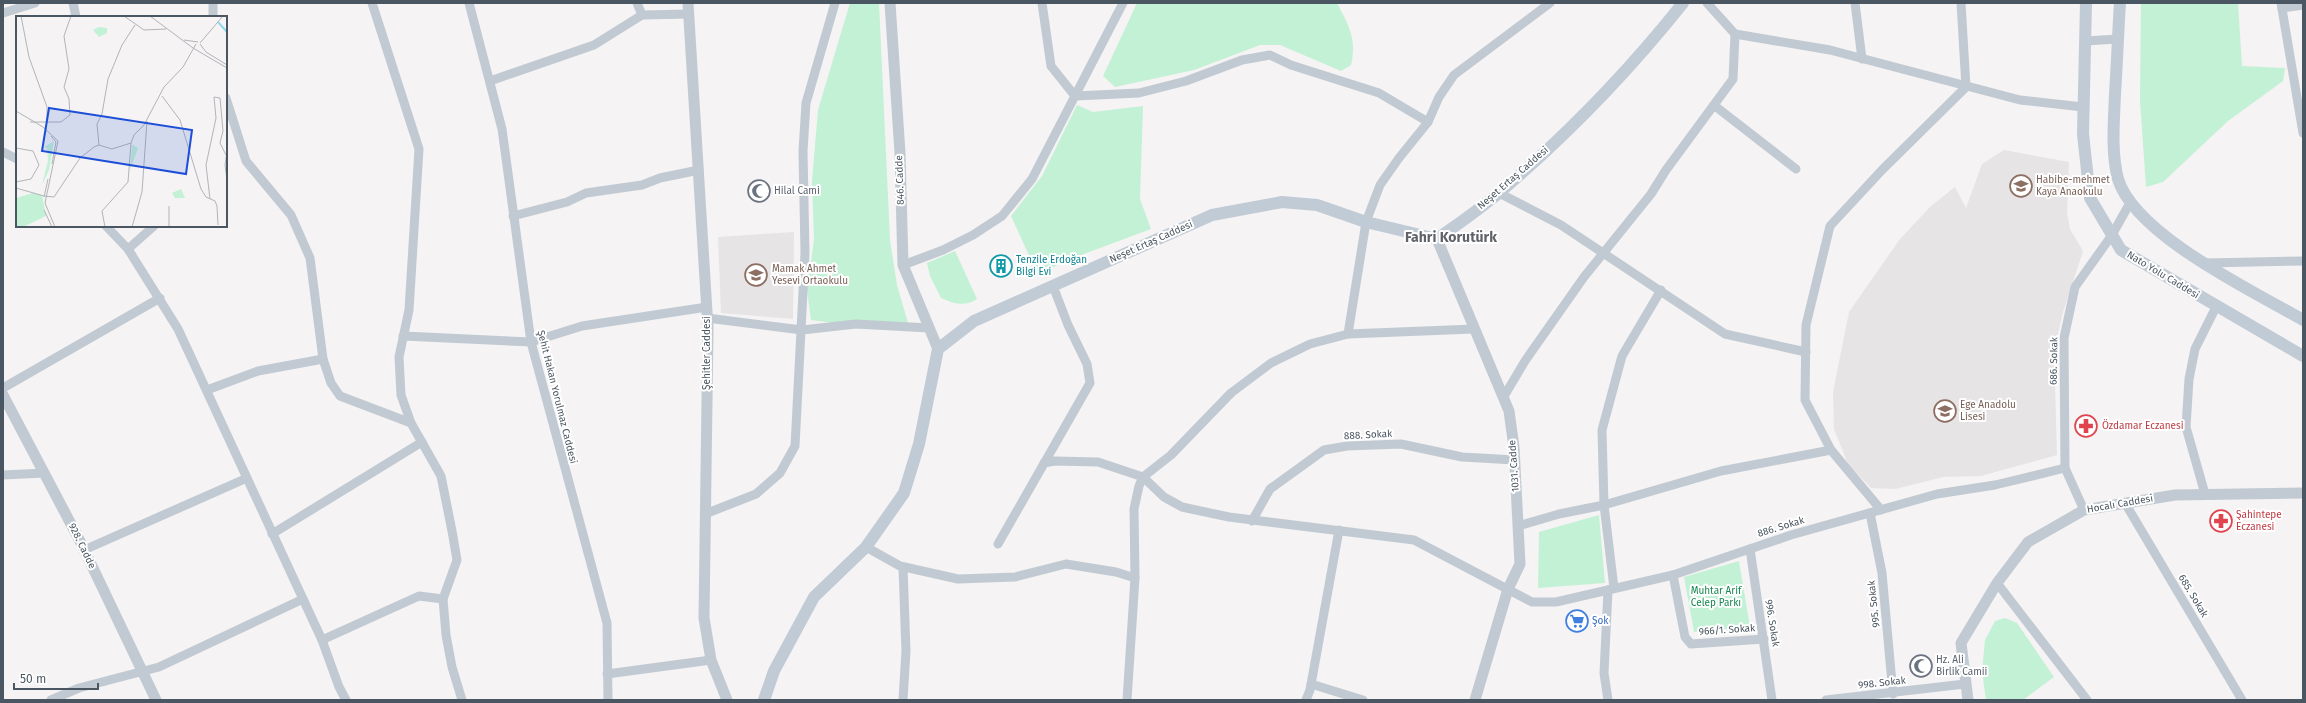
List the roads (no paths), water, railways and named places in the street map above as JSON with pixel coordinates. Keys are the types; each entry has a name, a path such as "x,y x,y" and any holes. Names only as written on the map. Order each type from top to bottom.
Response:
{"main road":[{"name":"Neşet Ertaş Caddesi","path":"938,349 974,321 1212,215 1282,202 1317,205 1366,222 1437,239 1499,193 1575,124 1647,47 1683,3"},
{"name":"Nato Yolu Caddesi","path":"2086,3 2082,134 2090,198 2120,250 2216,307 2303,356"},
{"path":"2120,3 2113,137 2118,179 2137,212 2170,242 2303,320"},
{"path":"764,700 774,671 814,597 866,547 904,493 919,444 938,349"}],"street":[{"path":"3,13 35,3"},
{"path":"73,3 76,16"},
{"path":"213,3 213,16"},
{"path":"372,3 419,149 408,310 400,357 402,395 412,423 441,476 457,560 443,599 446,634 452,667 462,700"},
{"name":"Şehit Hakan Yorulmaz Caddesi","path":"469,3 502,129 531,342 607,622 608,700"},
{"path":"637,3 642,15"},
{"name":"Şehitler Caddesi","path":"688,3 707,307 704,618 710,660 727,700"},
{"path":"705,514 756,494 780,473 795,446 805,253 803,151 806,103 835,3"},
{"name":"846. Cadde","path":"890,3 900,153 902,264 938,349"},
{"path":"1042,3 1051,66 1075,96"},
{"path":"902,264 943,250 973,235 1002,216 1032,179 1123,3"},
{"path":"1348,334 1366,222 1380,186 1399,158 1428,122 1439,97 1454,75 1550,3"},
{"path":"1707,3 1735,34 1830,50 2020,100 2083,107"},
{"path":"1855,3 1862,59"},
{"path":"1881,510 1832,450 1805,400 1806,324 1830,226 1882,170 1966,87 1961,3"},
{"path":"2303,5 2281,5 2299,78 2303,134"},
{"path":"490,81 594,45 642,15 689,14"},
{"path":"1503,398 1525,361 1604,253 1651,194 1666,170 1715,106 1733,79 1735,34"},
{"path":"2085,40 2118,39"},
{"path":"1075,96 1139,93 1186,81 1242,60 1270,55 1291,65 1379,93 1428,122"},
{"path":"227,101 246,161 291,215 310,258 322,359 331,384 340,396 412,423"},
{"path":"1715,106 1796,170"},
{"path":"3,152 16,158"},
{"path":"513,216 567,202 586,193 642,185 660,178 699,170"},
{"path":"1499,193 1561,226 1725,334 1806,352"},
{"name":"686. Sokak","path":"2084,510 2065,468 2064,338 2075,287 2112,235 2131,201"},
{"path":"107,227 128,249 178,329 322,640 339,687 346,700"},
{"path":"128,249 153,227"},
{"name":"1031. Cadde","path":"1437,239 1508,411 1515,460 1520,564 1508,589 1475,700"},
{"path":"2206,264 2303,261"},
{"path":"998,544 1090,383 1087,364 1068,325 1053,286"},
{"path":"1608,700 1604,673 1611,589 1604,505 1602,430 1622,356 1660,290"},
{"path":"3,388 160,298"},
{"path":"403,336 531,342 582,326 707,307"},
{"path":"2205,494 2186,427 2189,379 2195,349 2216,307"},
{"path":"707,318 802,330 856,324 929,328"},
{"path":"1127,700 1135,578 1134,509 1139,486 1143,478 1171,455 1231,392 1271,363 1310,344 1348,334 1474,330"},
{"path":"207,390 258,371 322,359"},
{"name":"928. Cadde","path":"3,395 84,550 156,700"},
{"path":"272,534 422,442"},
{"name":"888. Sokak","path":"1252,521 1270,489 1324,450 1347,446 1401,444 1462,457 1515,460"},
{"path":"1518,526 1559,514 1604,505 1721,472 1832,450"},
{"path":"1044,464 1055,461 1098,462 1143,478"},
{"name":"886. Sokak","path":"1143,478 1164,497 1182,506 1252,521 1414,540 1532,602 1556,602 1673,575 1792,535 1937,494 1995,485 2065,468"},
{"path":"3,475 45,473"},
{"path":"84,550 247,478"},
{"name":"Hocalı Caddesi","path":"1968,700 1965,684 1962,643 1997,583 2028,542 2084,510 2175,495 2303,494"},
{"name":"685. Sokak","path":"2125,503 2242,700"},
{"name":"995. Sokak","path":"1870,513 1882,573 1893,694"},
{"path":"1306,700 1311,684 1338,530"},
{"path":"866,547 903,567 958,579 1015,577 1066,564 1116,572 1135,578"},
{"name":"996. Sokak","path":"1750,549 1772,700"},
{"path":"903,567 906,651 903,700"},
{"name":"966/1. Sokak","path":"1673,575 1685,637 1691,644 1764,639"},
{"path":"1997,583 2088,700"},
{"path":"322,640 419,596 443,599"},
{"path":"51,700 79,688 159,667 303,599"},
{"path":"607,674 710,660"},
{"path":"1311,684 1363,700"},
{"name":"998. Sokak","path":"1826,700 1893,694 1965,684"}],"place":[{"name":"Habibe-mehmet Kaya Anaokulu","path":"2021,186"},
{"name":"Hilal Cami","path":"759,191"},
{"name":"Tenzile Erdoğan Bilgi Evi","path":"1001,266"},
{"name":"Mamak Ahmet Yesevi Ortaokulu","path":"756,275"},
{"name":"Ege Anadolu Lisesi","path":"1945,411"},
{"name":"Özdamar Eczanesi","path":"2086,426"},
{"name":"Şahintepe Eczanesi","path":"2221,521"},
{"name":"Şok","path":"1577,621"},
{"name":"Hz. Ali Birlik Camii","path":"1921,666"}],"district":[{"name":"Fahri Korutürk","path":"1451,237"}],"park label":[{"name":"Muhtar Arif Celep Parkı","path":"1716,596"}]}
